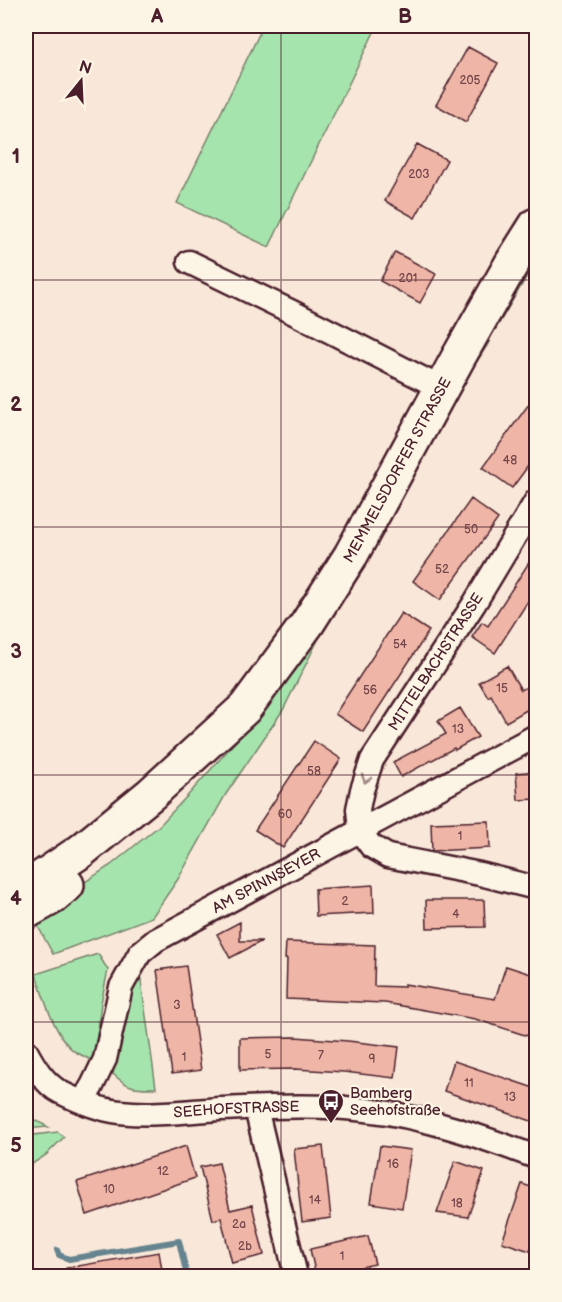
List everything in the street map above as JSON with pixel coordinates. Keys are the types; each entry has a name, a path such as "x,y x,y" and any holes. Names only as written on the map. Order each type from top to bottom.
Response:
{"main road":[{"name":"MEMMELSDORFER STRASSE","path":"26,912 51,898 153,819 197,778 225,744 245,708 307,624 351,555 441,388 512,263 537,225"},
{"name":"MEMMELSDORFER STRASSE","path":"26,888 81,851 151,794 245,708"}],"street":[{"path":"189,262 441,388"},
{"name":"MITTELBACHSTRASSE","path":"360,831 358,809 372,760 474,604 537,501"},
{"name":"AM SPINNSEYER","path":"83,1101 105,1059 121,987 140,953 156,940 537,736"},
{"path":"360,831 371,846 388,856 537,888"},
{"name":"SEEHOFSTRASSE","path":"26,1051 33,1065 45,1080 59,1091 99,1107 120,1112 327,1107 366,1110 453,1129 537,1157"},
{"path":"256,1108 296,1276"}],"green space":[{"path":"263,26 377,26 269,247 177,203"},
{"path":"536,249 536,261 495,330 490,327"},
{"path":"485,337 490,341 398,506 318,640 283,710 226,794 178,879 152,917 53,954 34,919 50,905 111,865 160,825 258,716"},
{"path":"98,954 108,970 101,1003 95,1053 91,1060 74,1051 61,1036 55,1026 36,974"},
{"path":"140,973 156,1088 133,1087 113,1074 120,1015"},
{"path":"26,1115 48,1127 26,1129"},
{"path":"58,1132 64,1137 26,1171 26,1136"}],"building":[{"path":"468,47 498,63 466,122 436,105"},
{"path":"417,144 447,160 415,218 385,201"},
{"path":"395,252 436,274 420,303 380,281"},
{"path":"537,393 537,454 512,488 483,467"},
{"path":"471,499 498,519 440,600 413,581"},
{"path":"537,550 537,587 495,653 472,637 482,622 488,626"},
{"path":"401,613 429,631 363,732 335,714"},
{"path":"507,666 521,690 537,682 537,704 506,722 491,695 488,697 479,682"},
{"path":"460,708 478,737 401,777 393,762 446,734 438,721"},
{"path":"314,741 341,759 283,848 255,830"},
{"path":"537,771 537,799 518,800 516,773"},
{"path":"489,821 490,848 432,851 431,823"},
{"path":"373,885 374,913 316,916 315,889"},
{"path":"426,900 484,900 485,927 427,928"},
{"path":"240,922 240,941 262,941 230,958 217,934"},
{"path":"286,942 375,945 374,986 404,987 404,984 495,999 506,966 537,976 537,1039 475,1019 385,1003 286,999"},
{"path":"186,966 201,1070 172,1074 157,970"},
{"path":"295,1037 399,1047 395,1078 295,1069 240,1070 240,1038"},
{"path":"454,1061 537,1089 537,1123 444,1091"},
{"path":"186,1146 195,1178 87,1215 77,1182"},
{"path":"323,1146 331,1218 302,1222 294,1149"},
{"path":"380,1146 411,1150 402,1208 371,1203"},
{"path":"455,1161 484,1171 468,1217 437,1213"},
{"path":"219,1163 230,1210 252,1205 264,1255 232,1263 221,1218 213,1220 200,1167"},
{"path":"522,1184 537,1189 537,1230 530,1251 502,1242"},
{"path":"368,1236 375,1264 343,1271 345,1276 316,1276 310,1249"},
{"path":"159,1252 163,1276 67,1276 66,1268"}],"waterway":[{"path":"57,1250 59,1255 69,1259 179,1241 187,1276"}],"place":[{"name":"Bamberg Seehofstraße","path":"331,1125"}]}
